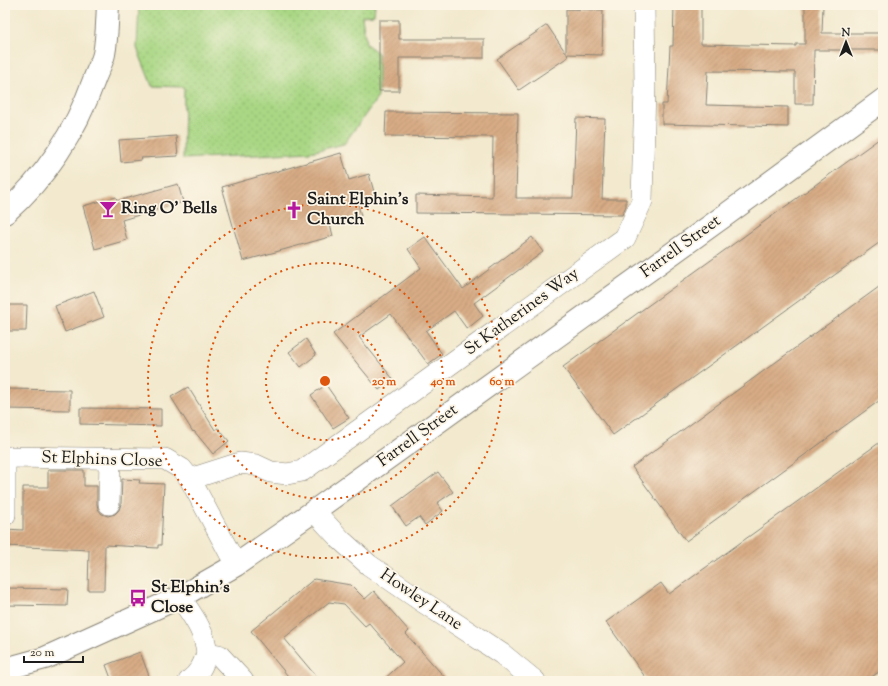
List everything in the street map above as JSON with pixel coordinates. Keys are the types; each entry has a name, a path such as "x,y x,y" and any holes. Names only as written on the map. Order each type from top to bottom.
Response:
{"street":[{"path":"5,213 29,191 47,170 76,123 90,93 104,54 108,5"},
{"name":"St Katherines Way","path":"190,479 240,463 256,466 271,472 287,474 302,471 625,238 642,201 645,87 644,5"},
{"name":"Farrell Street","path":"5,668 45,658 180,597 236,565 314,511 883,100"},
{"name":"St Elphins Close","path":"5,515 5,457 165,459 182,469 190,479 236,565"},
{"path":"109,504 110,458"},
{"name":"Howley Lane","path":"314,511 341,540 369,565 502,654 535,681"},
{"path":"180,597 201,629 205,638 207,653 198,674 189,681"},
{"path":"207,653 219,655 243,681"}],"green space":[{"path":"139,5 375,5 374,15 362,16 366,44 378,53 378,97 344,144 310,152 183,159 184,87 152,86 137,48"}],"building":[{"path":"674,5 701,5 701,44 796,46 796,44 805,44 805,5 823,5 822,33 883,33 883,50 814,50 813,104 795,104 795,72 708,71 706,105 788,107 788,127 662,124 662,104 667,104 670,46 673,46"},
{"path":"566,9 603,10 602,55 567,54 568,57 519,90 497,59 547,25 566,53"},
{"path":"379,20 399,20 399,39 484,39 484,58 399,58 399,91 379,91"},
{"path":"386,112 518,113 516,198 573,198 576,118 605,119 602,199 626,199 626,206 622,215 416,213 416,195 492,197 493,137 385,136"},
{"path":"176,136 178,156 141,158 142,160 121,162 119,140"},
{"path":"883,136 883,240 613,435 563,367"},
{"name":"Saint Elphin's Church","path":"341,153 349,180 369,174 376,199 358,204 361,216 330,224 333,236 243,261 222,187"},
{"path":"178,184 183,202 122,220 127,240 95,249 83,206 116,197 117,201"},
{"path":"425,237 463,289 532,237 543,252 474,303 483,316 467,329 454,311 426,331 442,354 428,364 391,314 359,337 393,379 379,390 333,334 421,268 408,249"},
{"path":"883,284 883,398 686,541 632,467"},
{"path":"94,291 104,317 65,332 55,306"},
{"path":"5,305 27,305 26,331 5,331"},
{"path":"306,339 316,355 301,367 289,352"},
{"path":"326,385 349,418 333,428 311,395"},
{"path":"188,387 215,430 218,428 229,441 213,454 194,431 193,432 171,397"},
{"path":"5,389 70,390 70,410 5,409"},
{"path":"80,408 161,409 161,426 80,424"},
{"path":"883,440 883,669 866,681 648,681 606,622 661,583 669,594"},
{"path":"48,470 84,470 84,486 97,486 98,509 102,514 108,516 115,514 119,510 121,504 122,479 140,480 139,483 164,484 161,545 158,545 158,548 105,545 104,590 88,590 89,550 5,546 5,529 23,530 23,487 48,487"},
{"path":"438,472 453,492 437,503 443,511 425,525 419,517 406,526 392,506"},
{"path":"314,579 351,585 365,599 374,591 409,631 406,634 448,681 382,681 403,662 369,623 365,626 344,604 329,602 284,638 320,681 292,681 251,631"},
{"path":"5,588 68,589 67,606 5,605"},
{"path":"140,652 151,681 112,681 106,665"}],"place":[{"name":"Ring O' Bells","path":"108,209"},
{"name":"Saint Elphin's Church","path":"294,210"},
{"name":"St Elphin's Close","path":"138,598"}]}
